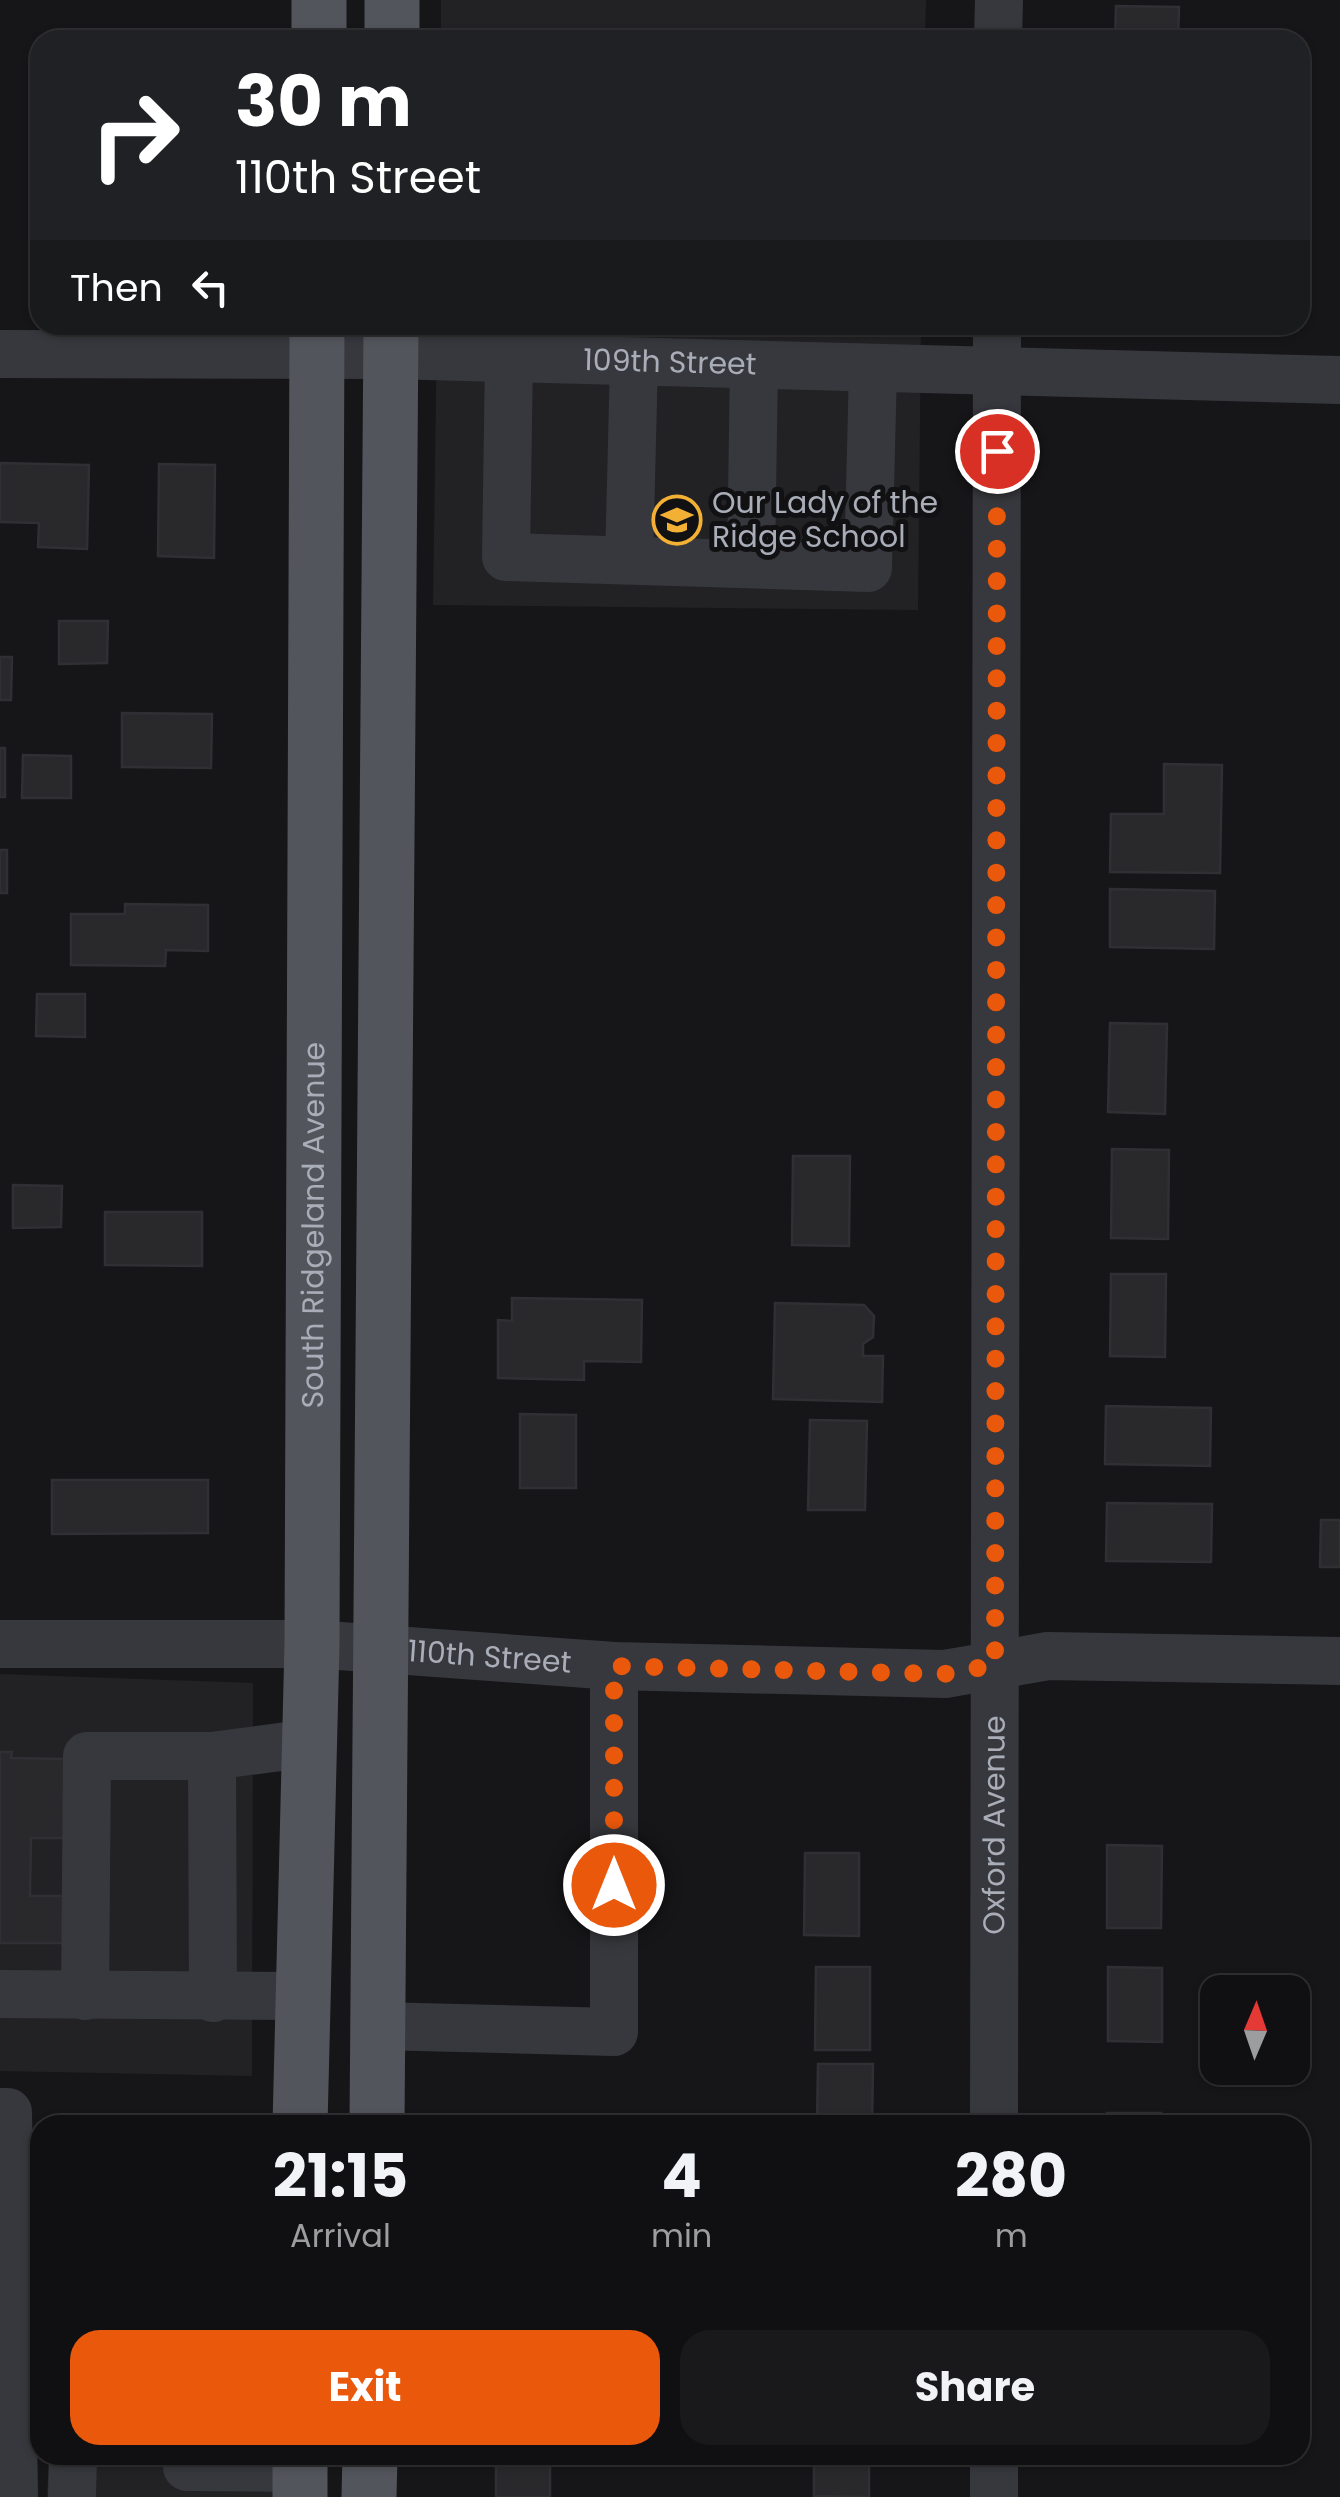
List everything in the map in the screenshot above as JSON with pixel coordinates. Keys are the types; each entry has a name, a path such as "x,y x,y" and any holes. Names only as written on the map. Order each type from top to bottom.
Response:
{"main road":[{"path":"319,0 319,30"},
{"path":"392,0 392,30"},
{"name":"South Ridgeland Avenue","path":"300,2115 312,1644 317,340"},
{"path":"377,2115 391,340"},
{"path":"369,2497 370,2465"}],"street":[{"path":"998,30 999,0"},
{"name":"Oxford Avenue","path":"994,2115 997,335"},
{"name":"109th Street","path":"0,354 391,340 508,358 1340,380"},
{"path":"508,358 506,557 868,568 873,369"},
{"path":"629,560 634,362"},
{"path":"751,563 754,365"},
{"name":"110th Street","path":"0,1644 312,1644 614,1666 944,1674 1048,1656 1340,1661"},
{"path":"378,2026 614,2032 614,1666"},
{"path":"85,1996 87,1756 212,1756 310,1742"},
{"path":"212,1756 213,1998"},
{"path":"0,1994 304,1996"},
{"path":"14,2497 16,2132"},
{"path":"72,2465 72,2497"},
{"path":"994,2465 994,2497"},
{"path":"187,2473 300,2474"}],"shaded area":[{"path":"441,0 926,0 925,30 441,30"},
{"name":"Our Lady of the Ridge School","path":"437,335 921,335 918,610 433,605"},
{"path":"0,1674 253,1683 252,2076 0,2071"},
{"path":"49,2465 274,2465 273,2497 47,2497"}],"building":[{"path":"1116,6 1179,7 1178,30 1115,30"},
{"path":"0,463 89,465 87,549 38,547 39,523 0,522"},
{"path":"159,464 215,465 214,558 158,556"},
{"path":"59,621 108,621 107,663 59,664"},
{"path":"0,657 12,657 11,700 0,700"},
{"path":"122,713 212,714 211,768 122,767"},
{"path":"0,748 5,748 5,797 0,797"},
{"path":"23,755 71,756 71,798 22,798"},
{"path":"1164,764 1222,765 1220,873 1110,872 1111,814 1164,814"},
{"path":"0,850 7,850 7,893 0,893"},
{"path":"1110,889 1215,891 1214,949 1110,947"},
{"path":"125,904 208,905 208,951 166,950 165,966 71,965 71,914 125,914"},
{"path":"37,994 85,994 85,1037 36,1036"},
{"path":"1110,1023 1167,1024 1165,1114 1108,1112"},
{"path":"1112,1149 1169,1150 1168,1239 1111,1238"},
{"path":"793,1156 850,1156 849,1246 792,1245"},
{"path":"13,1185 62,1186 61,1227 13,1228"},
{"path":"105,1212 202,1212 202,1266 105,1265"},
{"path":"1111,1274 1166,1274 1165,1357 1110,1356"},
{"path":"512,1298 642,1300 641,1362 584,1361 584,1380 498,1378 498,1320 512,1321"},
{"path":"775,1303 864,1305 874,1316 873,1337 863,1344 863,1356 883,1356 882,1402 773,1399"},
{"path":"1106,1406 1211,1408 1210,1466 1105,1464"},
{"path":"520,1414 576,1415 576,1488 520,1488"},
{"path":"810,1420 867,1421 865,1510 808,1510"},
{"path":"52,1480 208,1480 208,1533 52,1534"},
{"path":"1107,1503 1212,1504 1211,1562 1106,1561"},
{"path":"1321,1520 1340,1520 1340,1567 1320,1567"},
{"path":"0,1752 12,1752 11,1758 68,1759 68,1838 31,1838 30,1896 77,1896 76,1943 0,1943"},
{"path":"1107,1845 1162,1846 1161,1928 1107,1928"},
{"path":"805,1853 859,1853 859,1936 804,1935"},
{"path":"816,1967 870,1967 870,2050 815,2050"},
{"path":"1108,1967 1162,1968 1162,2042 1108,2041"},
{"path":"818,2064 873,2064 872,2115 817,2115"},
{"path":"1107,2113 1161,2113 1161,2115"},
{"path":"496,2465 550,2465 550,2497 496,2497"},
{"path":"814,2465 869,2465 869,2497 814,2496"}],"place":[{"name":"Our Lady of the Ridge School","path":"677,520"}],"route":[{"path":"614,1885 614,1666 944,1674 995,1665 997,451"}]}
